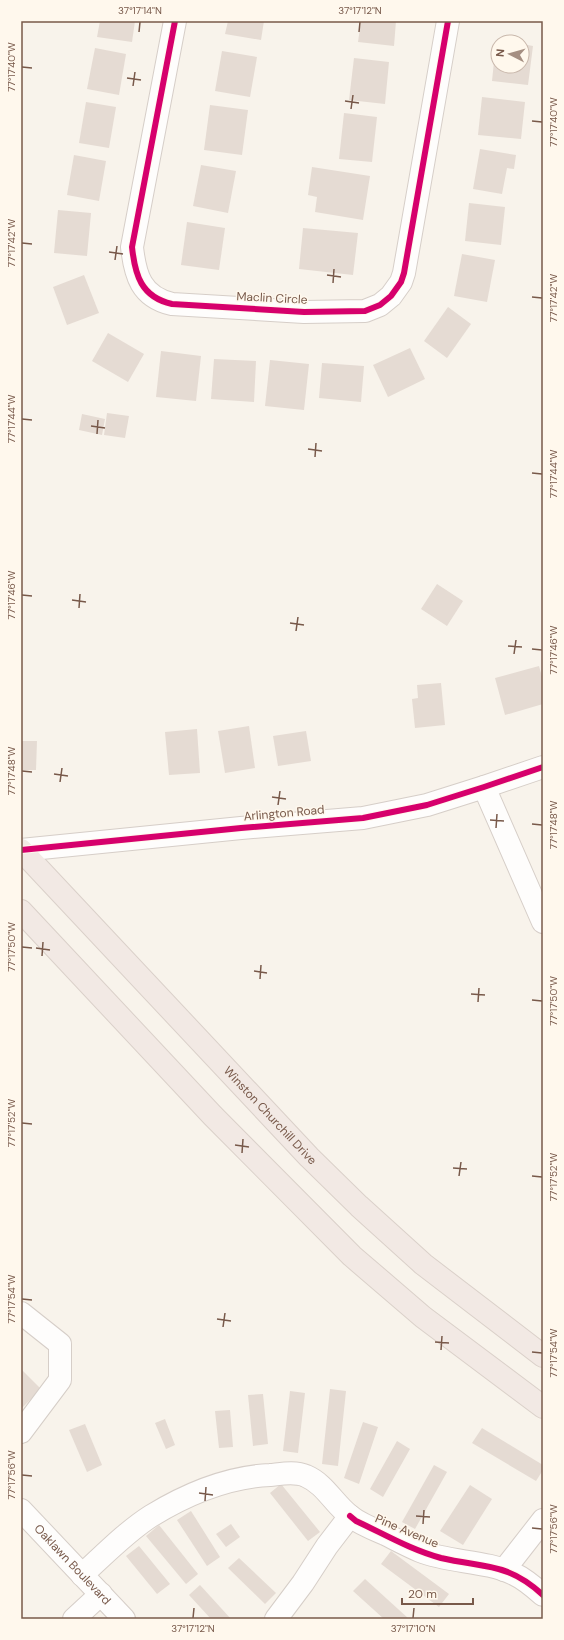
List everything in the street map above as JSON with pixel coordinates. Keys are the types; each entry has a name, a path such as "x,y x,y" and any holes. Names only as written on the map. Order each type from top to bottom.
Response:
{"highway":[{"name":"Winston Churchill Drive","path":"21,850 309,1157 359,1206 424,1264 543,1356"},
{"path":"21,911 213,1116 352,1256 424,1317 543,1407"}],"street":[{"name":"Maclin Circle","path":"175,21 132,247 134,267 142,285 153,297 172,304 304,312 365,311 380,305 391,296 401,282 404,273 448,21"},
{"name":"Arlington Road","path":"21,850 363,818 427,805 543,767"},
{"path":"484,787 543,922"},
{"path":"21,1312 60,1344 60,1380 21,1432"},
{"name":"Pine Avenue","path":"82,1575 129,1533 151,1516 197,1493 229,1481 259,1475 293,1473 304,1475 317,1482 356,1521 421,1551 441,1558 496,1567 504,1570 525,1580 543,1595"},
{"name":"Oaklawn Boulevard","path":"21,1510 124,1619"},
{"path":"276,1619 350,1516"},
{"path":"504,1570 543,1520"},
{"path":"74,1619 101,1594"}],"building":[{"path":"100,21 135,21 132,42 97,37"},
{"path":"228,21 264,21 261,40 225,34"},
{"path":"361,21 396,21 394,46 358,42"},
{"path":"530,45 533,46 530,69"},
{"path":"95,48 126,54 119,95 87,89"},
{"path":"222,51 257,57 250,97 215,91"},
{"path":"354,58 389,62 385,104 349,100"},
{"path":"493,74 529,74 528,85 492,81"},
{"path":"482,97 525,102 521,139 478,135"},
{"path":"86,102 116,107 109,148 79,143"},
{"path":"210,105 248,110 242,155 204,150"},
{"path":"344,113 377,117 372,162 339,159"},
{"path":"480,149 516,155 514,169 507,168 502,194 473,189"},
{"path":"74,155 106,161 99,201 67,195"},
{"path":"201,165 236,171 228,213 193,206"},
{"path":"312,167 370,176 363,220 315,212 317,197 308,195"},
{"path":"469,203 505,207 501,245 465,241"},
{"path":"58,210 91,213 87,256 54,253"},
{"path":"187,222 225,228 219,270 181,265"},
{"path":"303,228 358,233 353,275 299,269"},
{"path":"462,254 495,260 487,302 454,296"},
{"path":"84,275 99,313 67,325 53,287"},
{"path":"448,307 471,324 447,358 424,341"},
{"path":"108,333 144,354 128,382 92,361"},
{"path":"410,348 425,379 388,397 373,365"},
{"path":"161,351 201,356 196,401 156,397"},
{"path":"214,359 256,361 254,402 211,399"},
{"path":"270,360 309,364 304,410 265,406"},
{"path":"322,363 364,366 361,402 319,398"},
{"path":"107,413 129,416 125,438 104,435"},
{"path":"82,414 105,419 102,435 79,430"},
{"path":"437,584 463,601 447,626 421,609"},
{"path":"539,666 543,680 543,704 505,715 495,678"},
{"path":"441,683 445,725 415,728 412,699 418,698 417,685"},
{"path":"249,726 255,768 225,773 218,731"},
{"path":"197,729 200,773 169,775 165,732"},
{"path":"306,731 311,761 278,766 273,736"},
{"path":"21,741 37,741 36,770 21,770"},
{"path":"21,1369 41,1389 21,1409"},
{"path":"330,1389 346,1391 338,1466 322,1464"},
{"path":"290,1391 305,1393 298,1453 283,1451"},
{"path":"263,1394 268,1444 253,1446 248,1395"},
{"path":"230,1410 233,1447 219,1448 215,1411"},
{"path":"165,1419 175,1445 166,1449 155,1423"},
{"path":"363,1422 378,1427 359,1484 344,1478"},
{"path":"85,1424 102,1465 87,1472 69,1430"},
{"path":"482,1428 543,1465 543,1470 536,1481 472,1443"},
{"path":"397,1441 410,1449 383,1497 370,1489"},
{"path":"434,1465 447,1472 415,1529 402,1522"},
{"path":"281,1484 320,1532 308,1541 270,1493"},
{"path":"470,1485 492,1499 463,1545 440,1531"},
{"path":"191,1511 220,1557 207,1566 177,1520"},
{"path":"231,1524 240,1537 226,1547 216,1534"},
{"path":"159,1525 198,1574 186,1584 146,1536"},
{"path":"139,1546 170,1584 157,1594 126,1556"},
{"path":"391,1551 449,1594 439,1607 381,1564"},
{"path":"239,1558 276,1593 265,1604 228,1568"},
{"path":"365,1579 409,1619 384,1619 353,1591"},
{"path":"200,1585 231,1619 211,1619 189,1595"}],"cycle path":[{"path":"175,21 132,247 135,267 138,275 142,283 153,296 172,304 304,312 365,311 380,305 391,296 401,282 404,273 448,21"},
{"path":"21,850 241,828 363,818 427,805 543,767"},
{"path":"350,1516 356,1521 430,1555 506,1571 530,1584 543,1595"}]}
